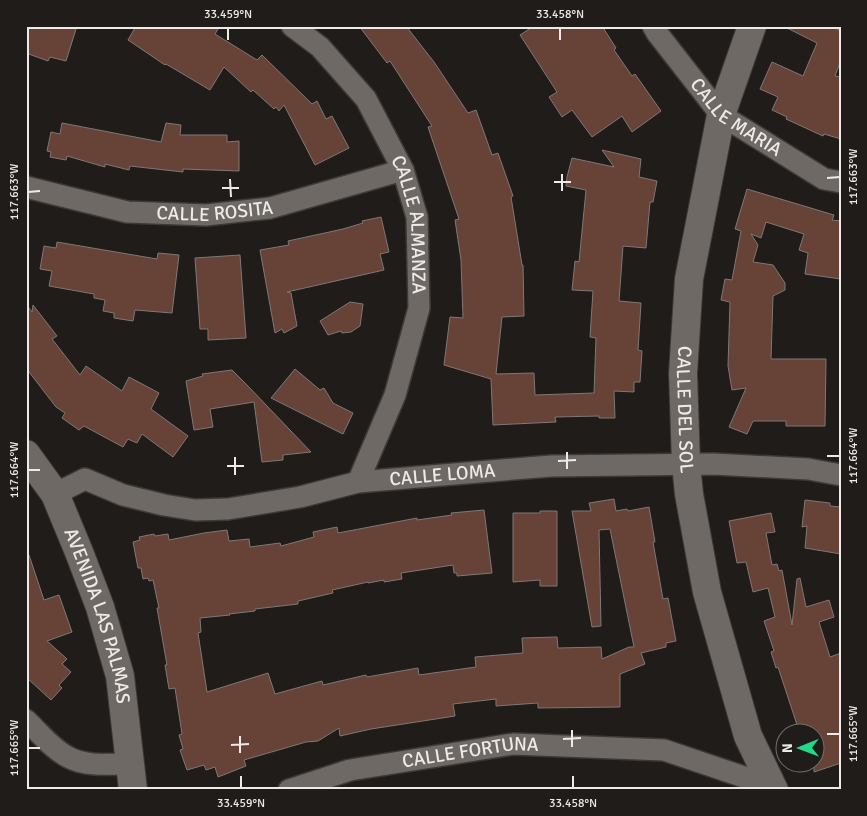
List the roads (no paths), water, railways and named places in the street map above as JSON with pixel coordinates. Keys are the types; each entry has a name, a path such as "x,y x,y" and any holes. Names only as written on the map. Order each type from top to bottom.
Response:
{"street":[{"name":"CALLE ALMANZA","path":"292,26 320,46 366,99 403,170 416,217 420,308 395,395 358,482"},
{"name":"CALLE MARIA","path":"654,26 657,33 721,115 824,179 841,182"},
{"name":"CALLE DEL SOL","path":"752,26 721,115 689,279 684,373 686,464 689,494 707,592 748,736 774,790"},
{"name":"CALLE ROSITA","path":"26,186 127,212 206,216 270,208 403,170"},
{"name":"AVENIDA LAS PALMAS","path":"26,454 54,494 80,552 100,607 120,676 132,777"},
{"name":"CALLE LOMA","path":"54,494 86,479 123,495 164,505 195,510 228,510 300,497 358,482 551,466 713,464 808,469 841,475"},
{"path":"26,720 68,758 132,777"},
{"name":"CALLE FORTUNA","path":"289,790 350,770 513,744 664,750 747,778 768,790"}]}
